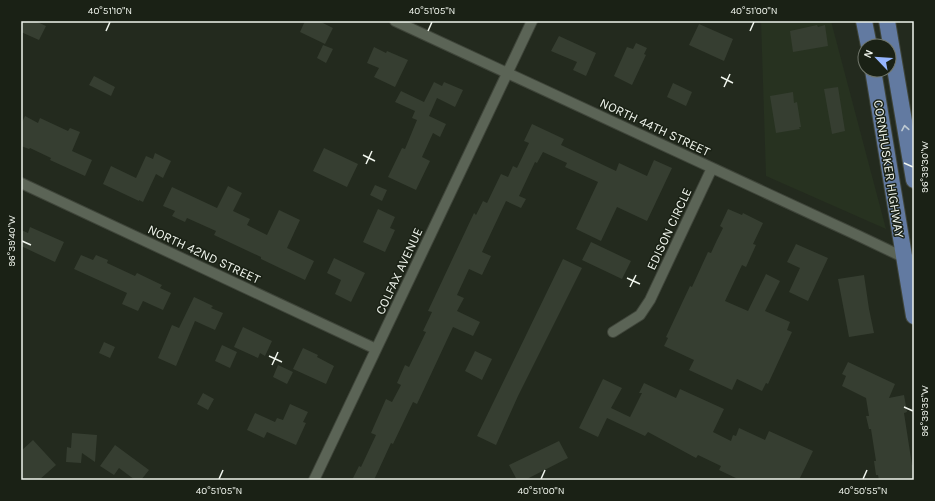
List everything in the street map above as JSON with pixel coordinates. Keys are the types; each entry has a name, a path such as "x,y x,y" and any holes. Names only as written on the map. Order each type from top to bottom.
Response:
{"main road":[{"path":"864,21 867,38"},
{"name":"CORNHUSKER HIGHWAY","path":"887,21 914,180"},
{"name":"CORNHUSKER HIGHWAY","path":"875,78 910,260 914,316"}],"street":[{"name":"NORTH 44TH STREET","path":"395,21 910,260"},
{"name":"COLFAX AVENUE","path":"314,480 532,21"},
{"name":"EDISON CIRCLE","path":"613,332 640,315 650,300 712,168"},
{"name":"NORTH 42ND STREET","path":"21,183 376,349"}],"shaded area":[{"path":"761,21 831,21 886,229 766,176"}],"building":[{"path":"21,21 35,21 46,26 39,40 21,32"},
{"path":"305,21 319,21 333,28 325,44 300,32"},
{"path":"699,24 733,39 724,61 689,45"},
{"path":"817,25 818,27 825,25 828,46 793,52 790,31"},
{"path":"559,36 596,53 586,76 573,70 577,62 551,51"},
{"path":"636,43 647,48 644,54 646,55 632,85 614,76 627,47 633,49"},
{"path":"323,45 333,49 326,63 317,58"},
{"path":"374,47 386,53 387,51 408,60 395,87 374,77 379,68 367,63"},
{"path":"94,76 115,87 111,96 89,85"},
{"path":"434,82 442,86 444,82 463,90 455,107 437,98 429,116 446,124 440,137 433,133 422,157 430,161 416,190 388,177 402,148 405,149 417,120 412,118 415,111 395,102 401,91 424,102"},
{"path":"673,83 692,92 686,106 667,97"},
{"path":"838,87 845,131 832,134 824,89"},
{"path":"793,92 794,103 797,102 801,127 799,127 800,129 776,133 770,96"},
{"path":"25,116 38,123 40,118 68,131 70,128 80,132 72,151 92,160 85,176 50,160 51,158 30,148 21,146 21,124"},
{"path":"532,124 564,139 561,145 616,171 619,163 647,176 654,160 672,168 647,221 617,207 601,241 576,229 598,182 565,167 567,163 543,152 537,163 535,162 519,196 526,199 521,208 506,201 482,252 491,256 482,275 469,269 457,295 464,298 457,311 480,322 473,336 453,327 417,404 413,402 393,444 391,443 374,480 352,480 359,466 361,467 376,435 371,433 386,399 392,402 401,385 397,383 405,365 409,367 426,332 423,331 432,312 428,311 474,213 476,215 483,201 487,203 501,174 508,177 513,166 517,168 529,143 524,141"},
{"path":"324,148 358,164 347,187 313,171"},
{"path":"155,153 171,161 163,178 156,174 143,202 103,184 111,166 136,178 146,156 153,159"},
{"path":"375,185 387,190 382,201 370,195"},
{"path":"228,186 242,193 233,211 250,219 247,225 267,235 279,210 300,220 287,248 314,261 305,280 214,235 216,231 187,218 185,222 172,216 175,211 163,206 172,187 217,208"},
{"path":"378,209 395,217 390,228 395,230 385,252 363,242"},
{"path":"728,209 742,215 743,213 763,223 753,244 756,245 746,267 742,265 725,301 748,311 766,274 780,281 765,311 790,322 787,330 792,332 768,384 766,383 762,391 737,379 732,390 689,370 694,360 664,346 668,338 666,337 690,286 692,287 708,252 711,253 723,228 720,226"},
{"path":"30,227 64,242 55,262 21,246 21,230 28,233"},
{"path":"591,242 631,261 622,279 582,260"},
{"path":"796,244 828,258 808,301 789,292 800,268 787,262"},
{"path":"81,255 93,260 96,255 108,260 107,263 135,276 137,273 162,285 160,288 171,293 163,310 143,301 138,311 122,304 127,293 74,269"},
{"path":"334,258 365,273 351,302 335,294 341,280 327,273"},
{"path":"563,259 582,268 518,396 496,445 477,436"},
{"path":"864,275 874,333 849,337 838,279"},
{"path":"194,297 213,306 211,308 223,313 215,330 195,321 176,366 158,358 172,325 179,328"},
{"path":"243,327 272,341 265,356 260,353 258,358 234,347"},
{"path":"104,342 115,347 110,358 99,353"},
{"path":"222,345 237,352 230,368 215,361"},
{"path":"303,348 318,355 317,357 334,366 326,384 293,369"},
{"path":"475,351 492,359 482,380 465,371"},
{"path":"848,362 895,384 889,398 904,395 907,412 904,413 912,465 914,465 914,480 879,480 878,475 876,475 874,461 876,461 871,429 869,429 866,416 869,416 866,398 842,386 846,376 842,374"},
{"path":"278,365 293,372 287,384 273,377"},
{"path":"603,379 622,388 611,408 630,417 642,393 639,393 644,383 676,398 680,389 724,409 713,432 731,441 733,435 736,436 739,428 765,440 769,431 813,451 799,480 740,480 719,470 721,466 698,455 696,458 648,432 645,436 607,418 598,437 579,428"},
{"path":"203,393 214,399 208,410 197,404"},
{"path":"290,404 308,412 303,422 306,423 296,445 267,432 264,438 247,430 255,413 275,422 277,418 283,420"},
{"path":"72,433 97,435 95,462 82,453 81,463 66,462 67,447 71,448"},
{"path":"33,440 56,465 39,480 21,480 21,451"},
{"path":"559,441 568,458 525,480 517,480 509,465"},
{"path":"115,445 149,470 141,480 135,480 119,468 114,475 100,466"}]}
